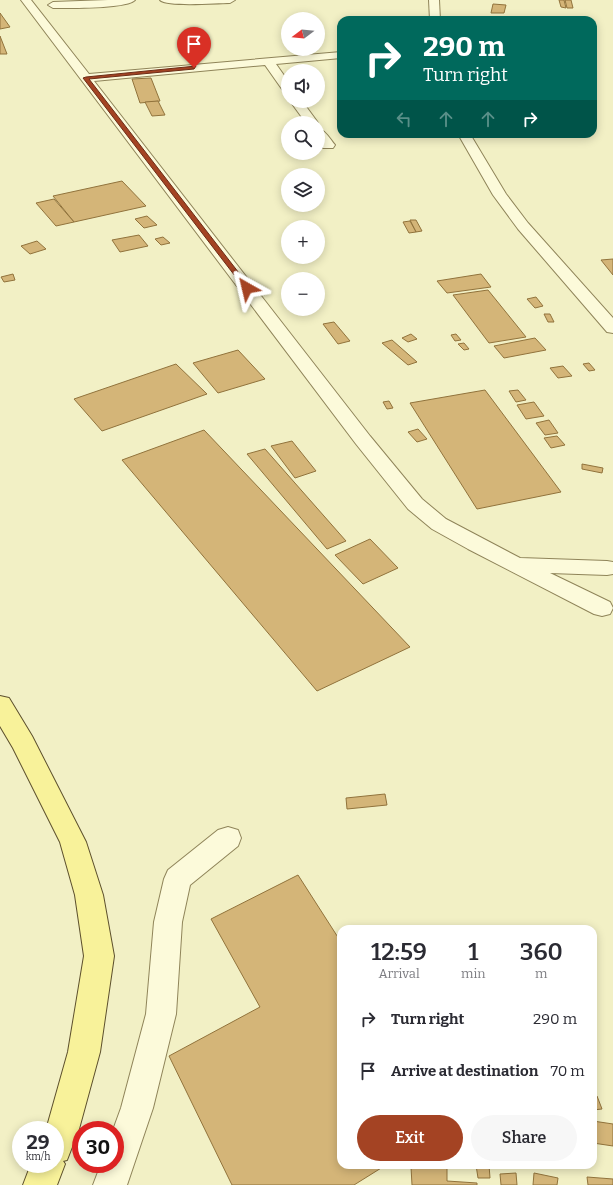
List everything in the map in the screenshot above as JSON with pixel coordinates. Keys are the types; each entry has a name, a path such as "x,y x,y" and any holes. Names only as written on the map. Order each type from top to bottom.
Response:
{"main road":[{"path":"0,706 23,743 73,842 89,895 99,956 84,1052 64,1125"},
{"path":"40,1185 45,1173"}],"street":[{"path":"26,0 363,440 415,504 439,524 608,613"},
{"path":"53,5 101,4 130,0"},
{"path":"165,0 230,0"},
{"path":"434,0 435,16"},
{"path":"86,78 337,55"},
{"path":"268,61 281,79"},
{"path":"466,138 509,208 523,226 613,328"},
{"path":"325,141 328,145"},
{"path":"516,564 610,567"},
{"path":"608,613 597,599 595,590 596,582 600,574 610,567"},
{"path":"117,1181 161,1014 168,922 178,878 228,838"}],"building":[{"path":"559,0 564,0 566,8 561,7"},
{"path":"565,0 571,0 573,8 567,8"},
{"path":"493,4 506,5 504,13 491,13"},
{"path":"0,13 10,27 0,29"},
{"path":"0,36 7,54 0,54"},
{"path":"151,78 160,101 140,103 132,79"},
{"path":"158,101 165,115 152,116 145,102"},
{"path":"122,181 146,206 74,222 53,196"},
{"path":"54,199 74,222 56,226 36,203"},
{"path":"147,216 157,225 144,228 135,219"},
{"path":"410,220 416,220 422,231 416,232"},
{"path":"410,221 416,232 409,233 403,222"},
{"path":"139,235 148,246 120,252 112,240"},
{"path":"163,237 170,243 161,245 155,239"},
{"path":"37,241 46,249 30,254 21,246"},
{"path":"613,259 613,275 601,260"},
{"path":"13,274 15,280 4,282 1,277"},
{"path":"481,274 491,287 447,293 437,281"},
{"path":"488,290 526,337 489,343 453,295"},
{"path":"536,297 543,306 535,308 527,299"},
{"path":"544,314 550,314 554,322 548,322"},
{"path":"334,322 350,341 338,344 323,324"},
{"path":"411,334 417,339 408,342 402,338"},
{"path":"456,334 461,340 455,341 451,335"},
{"path":"535,338 546,350 504,358 494,346"},
{"path":"392,340 417,362 408,365 382,343"},
{"path":"464,343 469,349 464,350 458,344"},
{"path":"238,350 265,379 218,393 193,363"},
{"path":"589,363 595,370 589,371 583,364"},
{"path":"176,364 207,394 102,431 74,399"},
{"path":"563,366 572,376 558,378 550,368"},
{"path":"485,390 561,492 477,509 410,403"},
{"path":"518,390 526,400 516,402 509,391"},
{"path":"389,401 393,408 387,409 383,402"},
{"path":"534,402 544,416 526,419 517,405"},
{"path":"549,420 558,433 545,435 536,423"},
{"path":"418,429 427,439 417,442 408,432"},
{"path":"204,430 410,647 317,691 122,460"},
{"path":"557,436 565,445 551,448 544,438"},
{"path":"292,441 316,471 295,478 271,446"},
{"path":"265,449 346,541 327,549 247,454"},
{"path":"582,464 603,468 602,473 582,469"},
{"path":"370,539 398,568 363,584 335,555"},
{"path":"385,794 387,805 347,809 346,798"},
{"path":"298,875 337,936 337,1169 380,1169 354,1185 232,1185 169,1056 260,1007 211,919"},
{"path":"597,1096 602,1109 597,1110"},
{"path":"597,1122 613,1124 613,1146 597,1144"},
{"path":"411,1169 447,1169 447,1181 477,1183 477,1185 412,1185"},
{"path":"477,1169 489,1169 490,1178 478,1178"},
{"path":"516,1173 517,1185 501,1185 500,1174"},
{"path":"534,1173 558,1178 557,1185 533,1185"},
{"path":"587,1177 613,1179 613,1185 588,1185"}],"route":[{"path":"194,68 86,78 247,288"}]}
